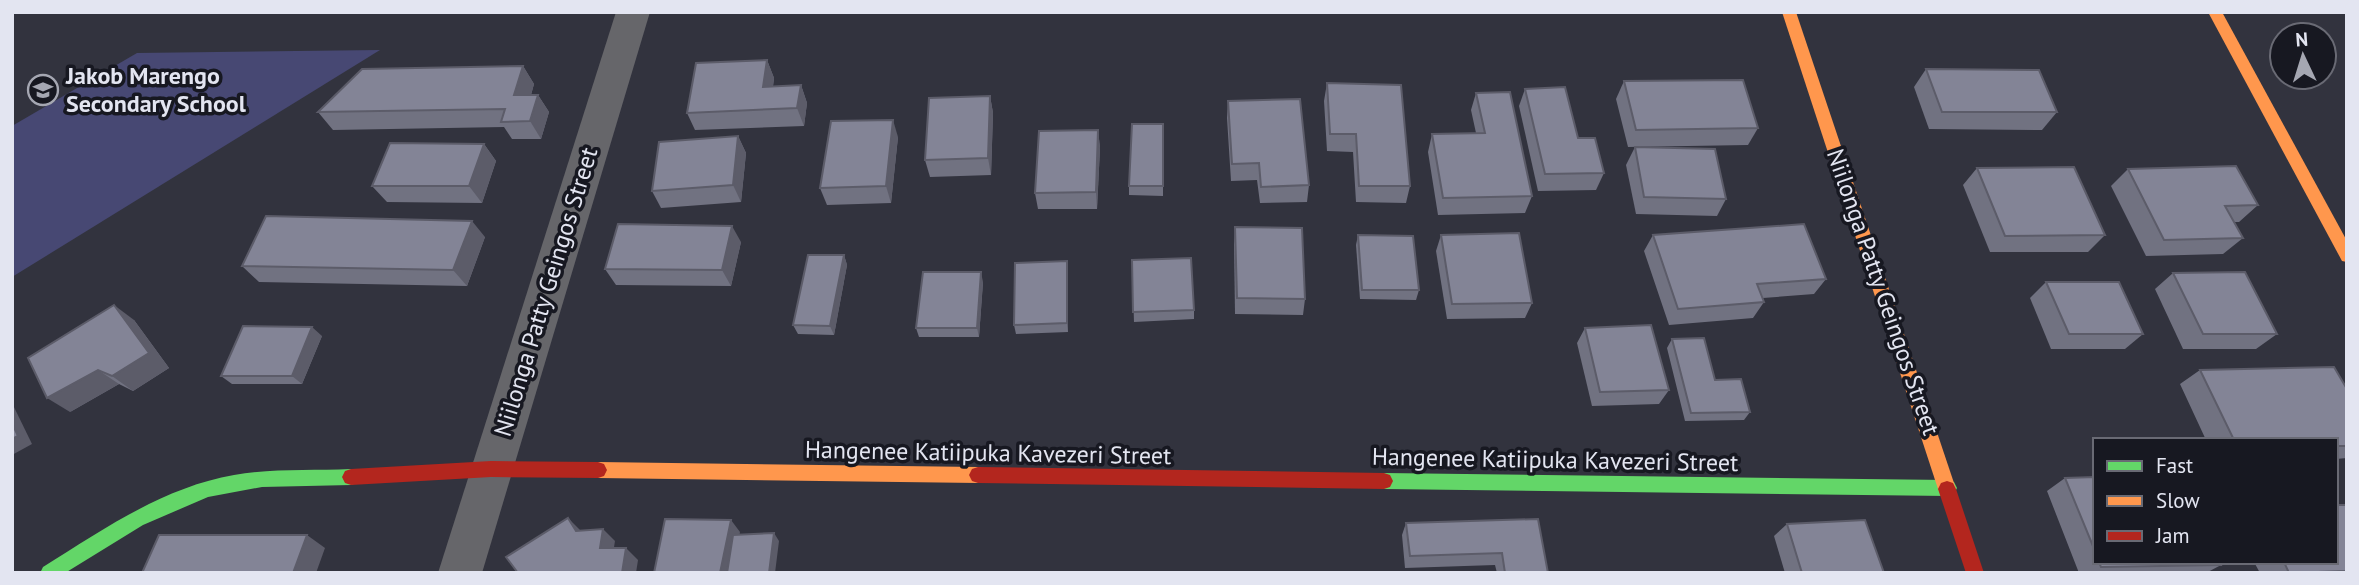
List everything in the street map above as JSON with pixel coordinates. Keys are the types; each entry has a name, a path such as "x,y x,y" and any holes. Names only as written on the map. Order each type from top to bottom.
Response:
{"street":[{"name":"Niilonga Patty Geingos Street","path":"460,573 633,12"},
{"name":"Niilonga Patty Geingos Street","path":"1788,12 1975,573"},
{"path":"2215,12 2347,256"},
{"name":"Hangenee Katiipuka Kavezeri Street","path":"49,573 100,541 178,500 232,483 491,469 1948,488"}],"shaded area":[{"path":"380,50 12,277 12,126 137,53"}],"building":[{"path":"767,60 763,87 801,85 797,108 687,113 696,63"},
{"path":"523,66 514,95 538,95 530,121 501,122 505,109 318,112 362,69"},
{"path":"1926,69 2039,70 2057,112 1942,112"},
{"path":"1743,80 1758,128 1636,130 1624,81"},
{"path":"1327,83 1401,85 1410,186 1359,186 1356,134 1330,134"},
{"path":"1565,87 1578,138 1595,138 1604,173 1545,174 1525,89"},
{"path":"1510,92 1532,196 1443,198 1432,134 1485,133 1476,93"},
{"path":"990,96 988,158 925,160 929,98"},
{"path":"1300,99 1309,185 1261,187 1259,163 1232,164 1228,101"},
{"path":"893,120 886,186 820,188 831,121"},
{"path":"1132,124 1163,124 1163,186 1129,186"},
{"path":"1098,130 1096,192 1035,193 1039,131"},
{"path":"738,136 733,185 652,191 659,142"},
{"path":"390,143 484,144 469,186 372,186"},
{"path":"1635,147 1715,149 1726,199 1644,197"},
{"path":"2236,166 2258,205 2225,206 2243,238 2164,240 2128,169"},
{"path":"2074,167 2105,235 2005,236 1977,168"},
{"path":"266,216 472,221 453,270 242,266"},
{"path":"618,224 732,226 722,270 605,269"},
{"path":"1804,224 1826,279 1757,284 1764,302 1678,309 1653,235"},
{"path":"1235,227 1302,228 1305,299 1237,298"},
{"path":"1519,233 1532,303 1452,304 1441,235"},
{"path":"1358,235 1413,236 1419,290 1362,290"},
{"path":"808,255 844,255 830,326 793,325"},
{"path":"1191,258 1194,310 1133,312 1132,260"},
{"path":"1067,261 1067,323 1014,325 1015,263"},
{"path":"923,272 981,272 977,328 916,328"},
{"path":"2245,272 2277,334 2203,334 2173,273"},
{"path":"2046,282 2119,282 2143,334 2069,334"},
{"path":"114,305 149,353 112,376 98,370 47,398 28,358"},
{"path":"1651,325 1669,390 1600,392 1585,328"},
{"path":"243,326 312,327 292,376 221,376"},
{"path":"1704,338 1715,380 1741,379 1750,412 1691,413 1672,339"},
{"path":"2334,367 2347,389 2347,446 2338,446 2338,438 2233,438 2200,370"},
{"path":"12,423 18,436 12,439"},
{"path":"2093,477 2093,546 2065,478"},
{"path":"2338,505 2347,505 2347,571 2289,573 2285,564 2338,564"},
{"path":"568,518 576,531 603,529 600,548 626,548 622,573 518,573 506,557"},
{"path":"665,519 731,520 720,573 654,573"},
{"path":"1538,519 1548,573 1505,573 1502,553 1410,556 1406,523"},
{"path":"1865,520 1884,573 1802,573 1787,524"},
{"path":"774,533 769,573 727,573 733,535"},
{"path":"159,535 307,535 293,573 142,573"},
{"path":"2100,564 2221,565 2101,567"}],"traffic: fast":[{"path":"49,573 137,519 208,489 262,479 351,477"},
{"path":"1384,481 1948,488"}],"traffic: slow":[{"path":"1789,12 1947,489"},
{"path":"2215,12 2347,256"},
{"path":"598,470 978,475"}],"traffic: jam":[{"path":"351,477 491,469 598,470"},
{"path":"978,475 1384,481"},
{"path":"1947,489 1975,573"}],"place":[{"name":"Jakob Marengo Secondary School","path":"43,90"}]}
